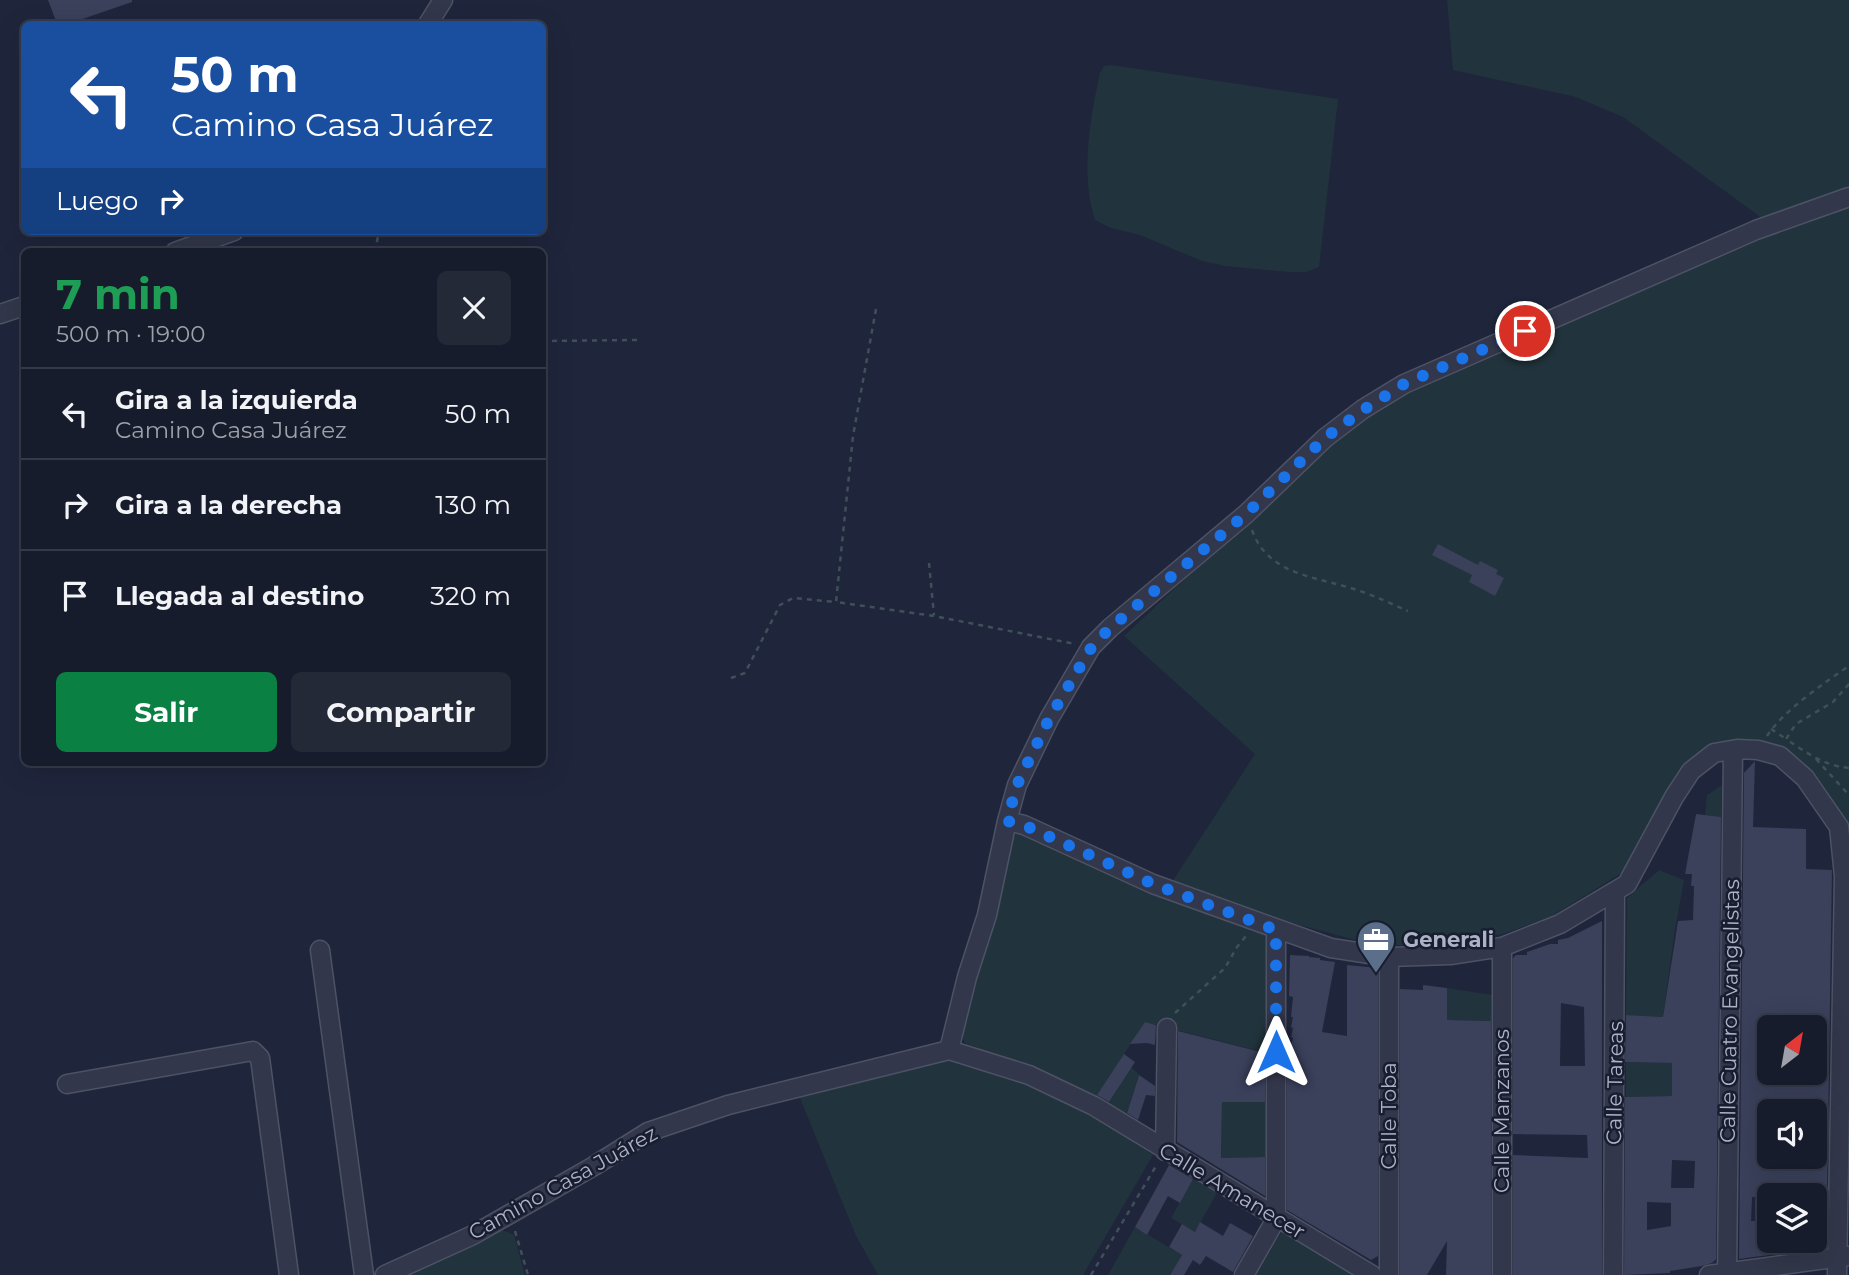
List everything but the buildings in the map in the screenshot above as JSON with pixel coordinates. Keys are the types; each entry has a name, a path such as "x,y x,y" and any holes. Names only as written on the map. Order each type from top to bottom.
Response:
{"street":[{"path":"430,21 443,0"},
{"path":"949,1050 967,977 987,915 1017,785 1049,719 1091,648 1110,628 1246,514 1325,438 1404,384 1756,230 1849,197"},
{"path":"186,248 223,235"},
{"path":"0,314 21,307"},
{"name":"Calle Cuatro Evangelistas","path":"1721,1274 1733,750"},
{"path":"1007,821 1024,825 1153,884 1331,948 1389,957 1450,955 1502,947 1560,924 1621,888 1691,771 1714,753 1758,750 1780,756 1805,778 1839,827 1847,877 1841,1263 1721,1274"},
{"name":"Calle Tareas","path":"1613,1275 1621,888"},
{"path":"1244,1275 1276,1219 1276,930"},
{"name":"Calle Manzanos","path":"1502,947 1502,1275"},
{"path":"320,950 363,1275"},
{"name":"Calle Toba","path":"1389,957 1389,1275"},
{"path":"1165,1151 1167,1028"},
{"name":"Calle Amanecer","path":"949,1050 1029,1075 1094,1106 1372,1275"},
{"name":"Camino Casa Juárez","path":"385,1275 473,1235 648,1132 728,1105 949,1050"},
{"path":"67,1084 253,1051 260,1058 289,1275"}],"path":[{"path":"836,602 853,436 876,309"},
{"path":"546,341 638,340"},
{"path":"1246,514 1256,542 1277,562 1299,575 1357,590 1408,611"},
{"path":"929,563 934,616"},
{"path":"731,678 745,673 780,605 793,597 934,616 1091,648"},
{"path":"1758,750 1771,729 1825,682 1849,666"},
{"path":"1849,684 1833,702 1796,724 1786,739 1815,758 1849,768"},
{"path":"1815,758 1849,795"},
{"path":"1167,1028 1163,1022 1185,1006 1225,968 1249,933"},
{"path":"1091,1275 1165,1151"},
{"path":"510,1213 527,1275"}],"shaded area":[{"path":"1447,0 1849,0 1849,193 1766,221 1623,117 1576,97 1453,70"},
{"path":"1104,66 1338,99 1319,267 1306,272 1288,272 1225,266 1202,261 1095,220 1088,184 1088,146 1100,73"},
{"path":"1849,201 1849,835 1821,783 1796,759 1771,752 1720,745 1628,869 1552,916 1503,934 1425,946 1370,944 1266,916 1172,882 1255,754 1124,636 1309,458 1392,398 1686,263"},
{"path":"1722,785 1721,818 1705,815 1707,795"},
{"path":"1016,834 1032,836 1266,934 1267,1053 1145,1022 1121,1059 1139,1074 1126,1115 1108,1104 1120,1085 1109,1077 1094,1100 1056,1078 965,1043 961,1033 1009,842"},
{"path":"1659,870 1684,880 1663,1017 1626,1015 1627,898"},
{"path":"1447,988 1493,995 1493,1021 1447,1020"},
{"path":"944,1060 975,1063 1057,1093 1153,1155 1083,1275 878,1275 856,1236 798,1093"},
{"path":"1626,1062 1672,1063 1672,1096 1626,1097"},
{"path":"1222,1102 1267,1102 1267,1157 1221,1158"},
{"path":"1193,1179 1217,1193 1195,1232 1171,1218"},
{"path":"1135,1227 1182,1255 1170,1275 1108,1275"},
{"path":"502,1230 514,1235 525,1275 403,1275"},
{"path":"1282,1231 1352,1272 1350,1275 1256,1275"}],"place":[{"name":"Generali","path":"1376,974"}],"route":[{"path":"1276,1052 1276,930 1153,884 1024,825 1007,821 1017,785 1049,719 1091,648 1110,628 1246,514 1325,438 1363,410 1404,384 1525,331"}]}
